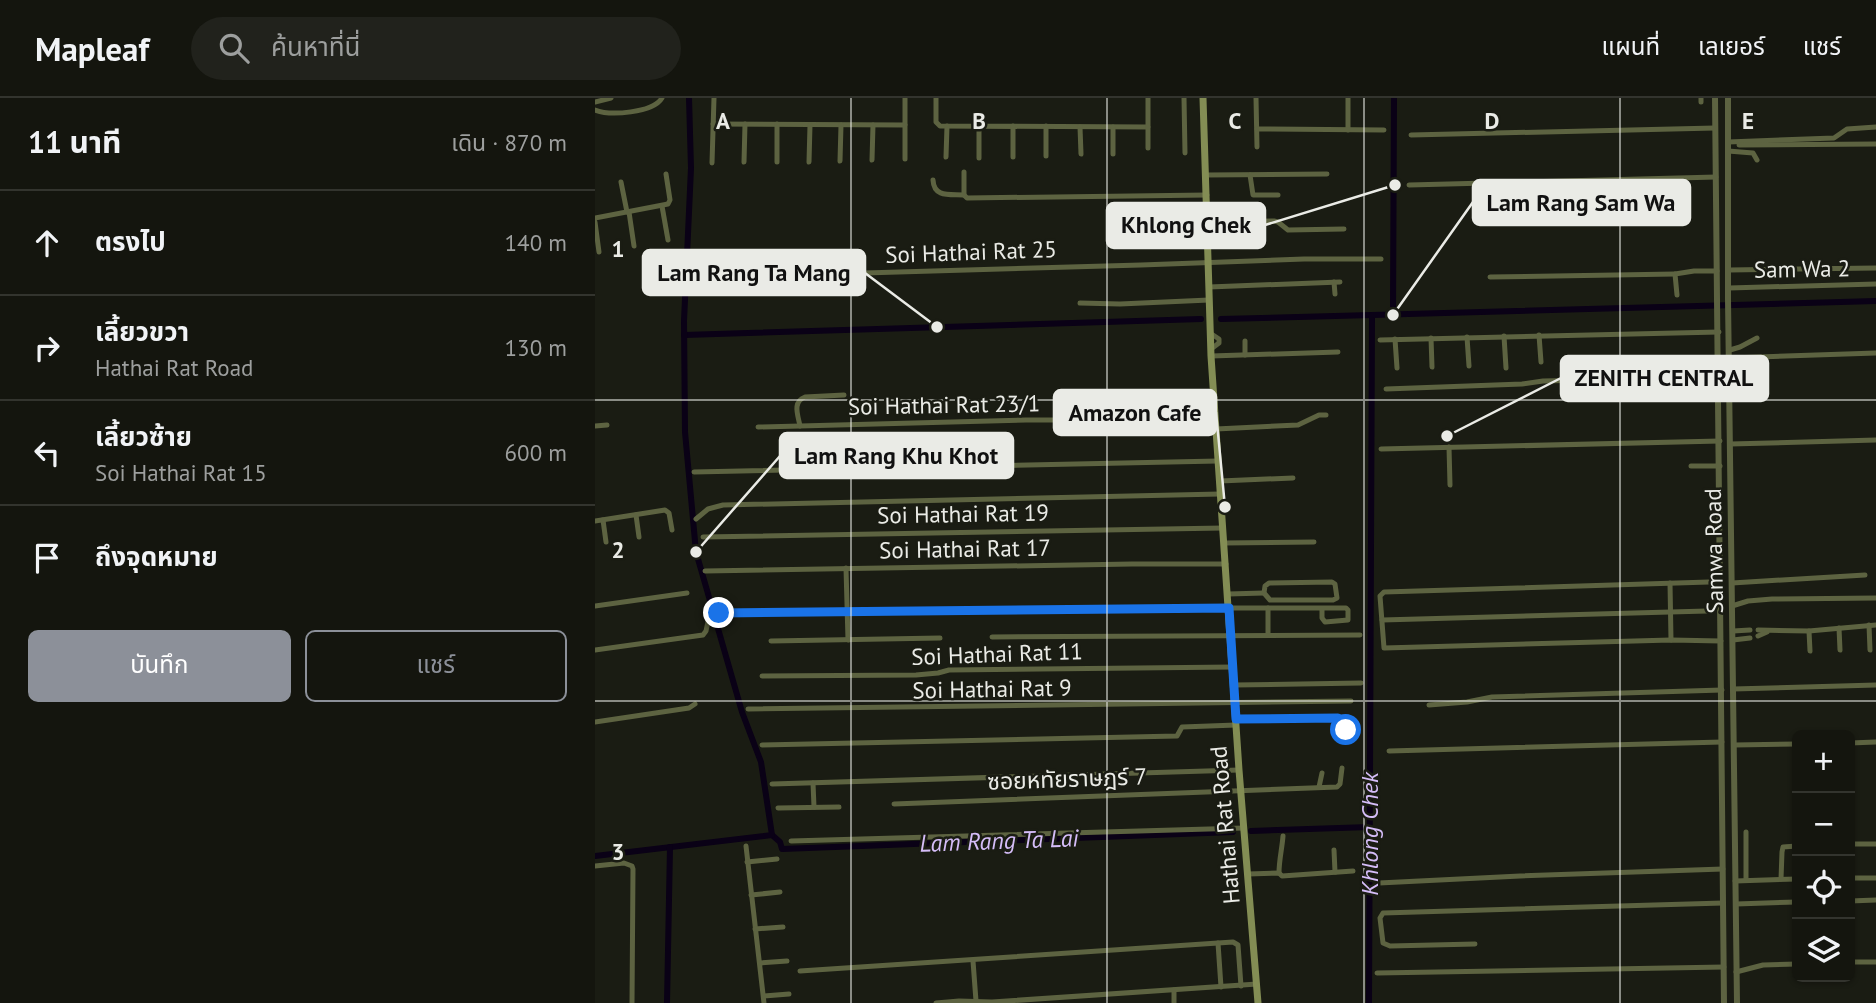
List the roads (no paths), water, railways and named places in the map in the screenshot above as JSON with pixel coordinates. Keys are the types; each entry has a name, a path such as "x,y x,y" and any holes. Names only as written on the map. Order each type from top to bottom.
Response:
{"main road":[{"name":"Hathai Rat Road","path":"1203,98 1211,353 1239,770 1258,1003"}],"street":[{"path":"595,102 611,98"},
{"path":"595,110 604,114 632,111 653,106 662,98"},
{"path":"712,163 714,98"},
{"path":"905,98 905,159"},
{"path":"936,98 938,125 1148,127"},
{"path":"1148,98 1148,148"},
{"path":"1184,98 1185,153"},
{"path":"1256,98 1257,147"},
{"path":"1348,98 1349,130"},
{"name":"Samwa Road","path":"1715,98 1724,1003"},
{"name":"Samwa Road","path":"1728,98 1737,1003"},
{"path":"713,124 905,125"},
{"path":"744,162 745,124"},
{"path":"777,124 777,162"},
{"path":"809,162 810,125"},
{"path":"839,162 841,125"},
{"path":"872,160 873,125"},
{"path":"946,157 947,126"},
{"path":"979,126 979,158"},
{"path":"1013,126 1013,157"},
{"path":"1046,126 1046,156"},
{"path":"1080,127 1081,154"},
{"path":"1113,127 1113,154"},
{"path":"1728,146 1834,138 1847,129 1876,127"},
{"path":"1411,135 1715,128"},
{"path":"1257,129 1384,130"},
{"path":"1728,146 1876,144"},
{"path":"1728,146 1753,153 1757,160"},
{"path":"964,172 964,195"},
{"path":"596,219 668,204 670,200 666,174"},
{"path":"1206,176 1327,174"},
{"path":"1250,175 1253,195 1278,195"},
{"path":"1409,184 1716,177"},
{"path":"933,180 933,185 942,194 964,195 967,198 1207,195"},
{"path":"621,182 634,247"},
{"path":"662,206 668,240"},
{"path":"595,209 599,252"},
{"path":"1717,211 1728,211"},
{"path":"1207,222 1275,221 1288,230 1344,229"},
{"name":"Soi Hathai Rat 25","path":"692,278 1304,259 1381,259"},
{"path":"1357,259 1358,268"},
{"path":"1729,270 1876,268"},
{"path":"1490,278 1717,271"},
{"path":"1675,274 1677,295"},
{"path":"1209,287 1337,282 1335,294"},
{"name":"Sam Wa 2","path":"1729,288 1876,284"},
{"path":"1080,303 1209,300"},
{"path":"1380,340 1719,332"},
{"path":"1539,335 1541,362"},
{"path":"1504,336 1506,368"},
{"path":"1467,337 1469,366"},
{"path":"1431,338 1432,367"},
{"path":"1730,354 1757,338"},
{"path":"1395,339 1397,368"},
{"path":"1245,341 1245,355"},
{"path":"1211,353 1245,355 1338,352"},
{"path":"1730,354 1876,353"},
{"path":"1386,388 1719,377"},
{"path":"800,426 797,405 800,399 844,395"},
{"path":"1216,429 1298,425 1319,415 1326,415"},
{"name":"Soi Hathai Rat 23/1","path":"758,427 1215,416"},
{"path":"595,426 607,425"},
{"path":"1730,444 1876,440"},
{"path":"1381,449 1720,441"},
{"path":"1448,447 1450,485"},
{"path":"694,472 1218,461"},
{"path":"1691,466 1720,466"},
{"path":"1220,481 1293,478"},
{"path":"697,519 708,509 723,505 1220,494"},
{"path":"595,521 668,511 672,530"},
{"path":"636,515 639,537"},
{"path":"603,520 606,542"},
{"name":"Soi Hathai Rat 19","path":"703,537 1223,528"},
{"path":"1224,543 1314,542"},
{"name":"Soi Hathai Rat 17","path":"705,571 1226,564"},
{"path":"846,568 848,640"},
{"path":"1732,583 1865,575"},
{"path":"1332,582 1335,584 1337,598 1279,601 1270,600 1264,593 1265,586 1269,583 1332,582"},
{"path":"1709,582 1384,592 1381,596 1384,648 1721,641"},
{"path":"1670,583 1671,640"},
{"path":"595,606 687,593"},
{"path":"1228,594 1264,593"},
{"path":"1732,606 1748,601 1772,599 1876,598"},
{"path":"595,650 703,635 709,617 716,613 848,611 1229,608 1268,608 1322,608 1346,608 1348,621 1325,622 1322,608"},
{"path":"1268,608 1268,635"},
{"path":"1382,620 1707,611"},
{"path":"1758,634 1873,625 1870,650"},
{"path":"1839,628 1840,650"},
{"path":"1733,631 1748,630 1748,638 1733,640"},
{"path":"1809,631 1810,651"},
{"path":"992,637 1360,635"},
{"path":"771,641 940,638"},
{"name":"Soi Hathai Rat 11","path":"762,676 915,675 949,670 1233,667"},
{"path":"1234,685 1360,683"},
{"path":"1733,689 1876,685"},
{"path":"1429,705 1492,697 1722,691"},
{"name":"Soi Hathai Rat 9","path":"748,709 1351,701"},
{"path":"595,722 689,708 695,704"},
{"path":"762,745 1177,736 1182,727 1338,718 1350,733"},
{"path":"1722,720 1734,720"},
{"path":"1389,751 1722,742"},
{"path":"1855,743 1876,742"},
{"path":"1734,745 1792,744"},
{"path":"1322,773 1319,787 1339,786 1342,768"},
{"path":"772,784 1239,770"},
{"path":"813,783 814,807"},
{"name":"ซอยหทัยราษฎร์ 7","path":"894,804 1319,787"},
{"path":"778,808 839,807"},
{"path":"791,841 1244,828"},
{"path":"1746,832 1746,880"},
{"path":"1279,873 1283,836"},
{"path":"1855,844 1876,844"},
{"path":"745,846 764,1000 789,993"},
{"path":"1781,879 1783,847 1792,846"},
{"path":"1334,850 1335,872"},
{"path":"747,862 777,859"},
{"path":"595,866 624,863 633,869 632,1003"},
{"path":"1379,883 1723,869"},
{"path":"1248,874 1279,873 1282,876 1353,871"},
{"path":"1855,878 1876,877"},
{"path":"1735,881 1792,879"},
{"path":"751,895 780,892"},
{"path":"1855,901 1876,900"},
{"path":"1736,904 1792,902"},
{"path":"1475,944 1390,946 1383,943 1380,918 1383,913 1723,903"},
{"path":"755,929 783,927"},
{"path":"800,971 1233,942 1238,945 1241,986"},
{"path":"1218,943 1221,987"},
{"path":"760,963 787,961"},
{"path":"973,961 980,1002"},
{"path":"1855,962 1876,962"},
{"path":"1737,972 1763,965 1792,964"},
{"path":"1377,973 1724,967"},
{"path":"936,1003 1060,1000 1257,984"},
{"path":"1174,990 1174,1003"},
{"path":"1135,993 1136,1003"},
{"path":"1100,995 1100,1003"}],"waterway":[{"path":"595,856 772,835 761,762 742,712 696,552 685,432 684,321 691,168 689,98"},
{"name":"Khlong Chek","path":"1393,315 1394,98"},
{"name":"Khlong Chek","path":"1369,1003 1372,315 1876,301"},
{"path":"1221,319 1372,315"},
{"path":"684,335 1201,319"},
{"name":"Lam Rang Ta Lai","path":"1251,831 1370,827"},
{"name":"Lam Rang Ta Lai","path":"772,835 780,842 782,849 1233,832"},
{"path":"667,1003 670,847"}],"place":[{"name":"Khlong Chek","path":"1395,185"},
{"name":"Lam Rang Sam Wa","path":"1393,315"},
{"name":"Lam Rang Ta Mang","path":"937,327"},
{"name":"ZENITH CENTRAL","path":"1447,436"},
{"name":"Amazon Cafe","path":"1225,507"},
{"name":"Lam Rang Khu Khot","path":"696,552"}]}
